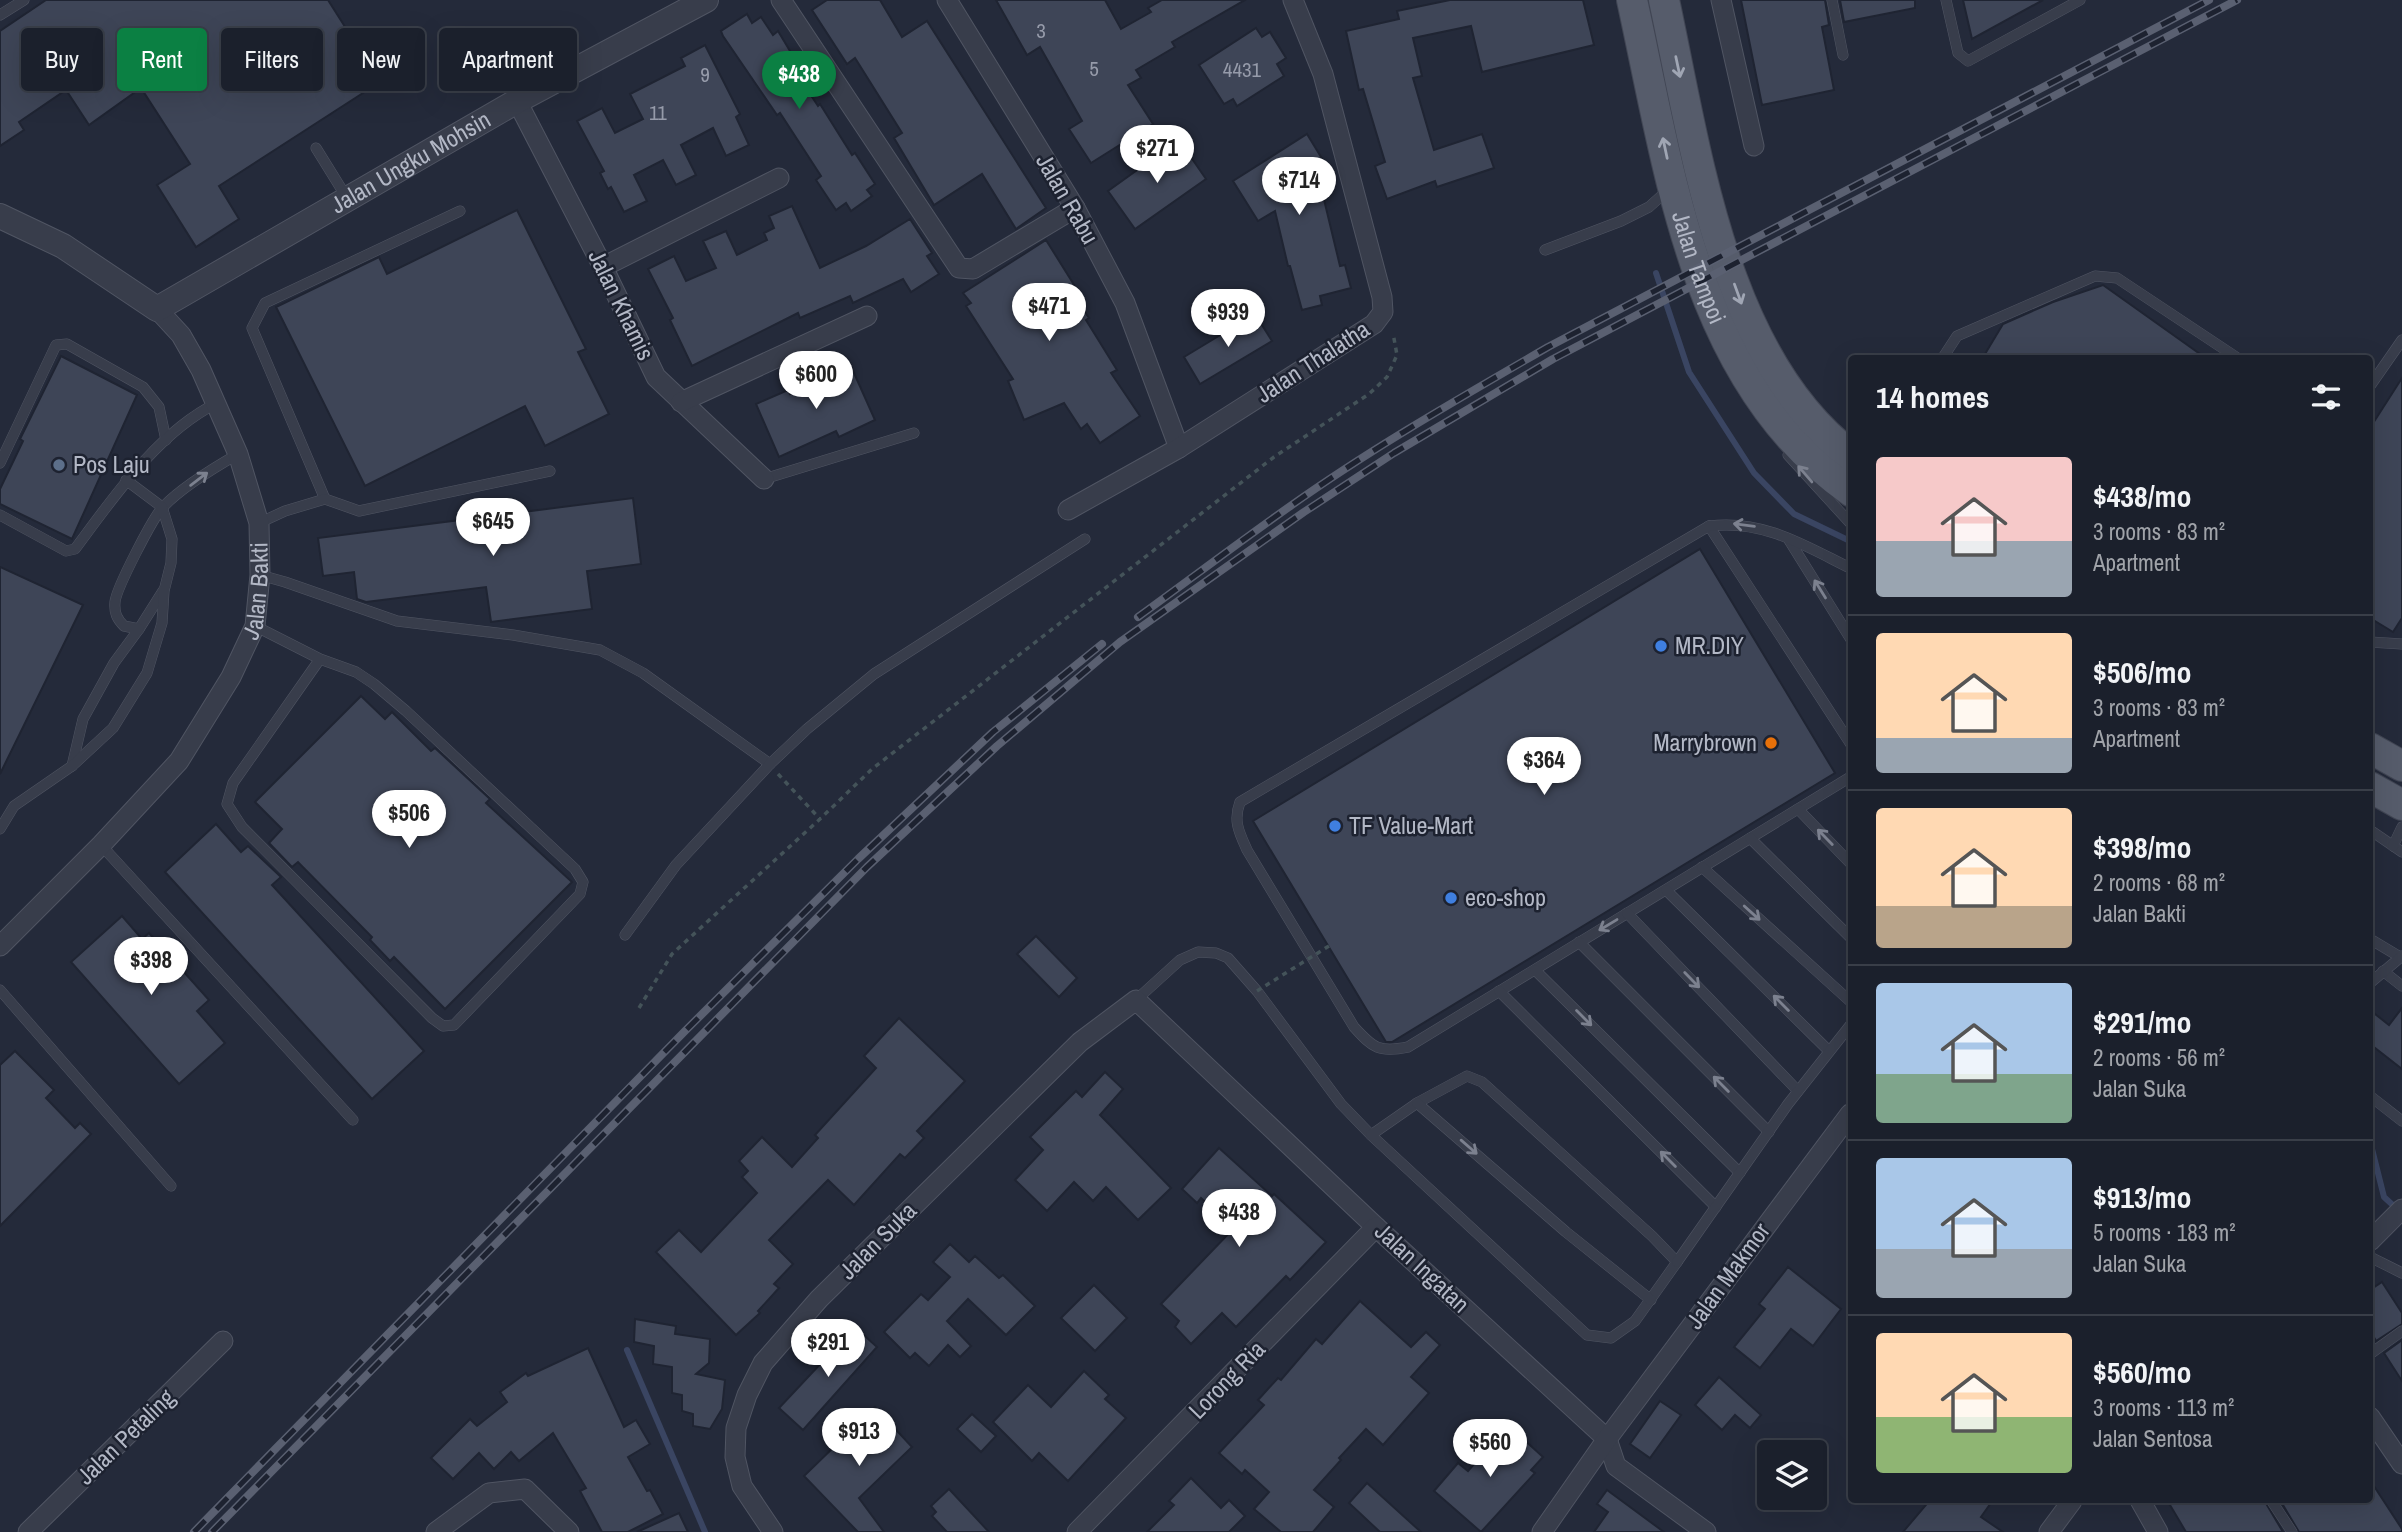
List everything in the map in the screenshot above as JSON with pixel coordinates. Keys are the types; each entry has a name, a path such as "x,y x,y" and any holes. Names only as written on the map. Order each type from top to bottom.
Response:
{"main road":[{"name":"Jalan Tampoi","path":"1632,0 1687,238 1722,333 1773,427 1826,474 1848,489"},
{"name":"Jalan Tampoi","path":"1664,0 1714,230 1747,318 1770,360 1801,406 1834,442 1848,453"},
{"path":"2373,750 2402,765"},
{"path":"2373,790 2402,805"}],"street":[{"name":"Jalan Ungku Mohsin","path":"157,309 517,101 705,0"},
{"path":"781,0 959,268 973,269 1075,208"},
{"name":"Jalan Rabu","path":"947,0 1075,208 1125,303 1179,448"},
{"name":"Jalan Thalatha","path":"1068,510 1179,448 1374,324 1383,312 1382,298 1323,74 1293,0"},
{"path":"1721,0 1754,146"},
{"name":"Jalan Khamis","path":"517,101 603,267 656,377 764,479"},
{"path":"603,267 779,178"},
{"name":"Jalan Bakti","path":"0,216 63,246 157,309 181,335 217,403 238,454 259,523 260,576 255,626 231,677 179,761 101,845 0,946"},
{"path":"681,402 867,316"},
{"name":"Jalan Ingatan","path":"1136,1000 1376,1227 1607,1439 1616,1466 1706,1532"},
{"name":"Jalan Suka","path":"773,1532 742,1486 735,1457 736,1428 747,1395 763,1363 819,1299 1070,1051 1136,1000"},
{"name":"Jalan Makmor","path":"1542,1532 1607,1439 1848,1117"},
{"path":"2373,1238 2402,1209"},
{"name":"Lorong Ria","path":"1077,1532 1376,1227"},
{"name":"Jalan Petaling","path":"28,1532 223,1341"},
{"path":"2373,1421 2402,1464"},
{"path":"436,1532 489,1493 525,1489 569,1532"},
{"path":"2049,1532 2071,1503"},
{"path":"2142,1503 2158,1532"}],"lane":[{"path":"0,15 24,0"},
{"path":"1832,0 1843,55"},
{"path":"1946,0 1958,53 1968,61 2080,0"},
{"path":"316,148 348,199"},
{"path":"1545,250 1621,221 1649,206 1673,186"},
{"path":"325,499 252,328 265,303 460,211"},
{"path":"1945,355 1957,336 2095,276 2118,278 2233,355"},
{"path":"2373,382 2402,340"},
{"path":"0,463 57,345 67,344 143,387 159,407 166,440"},
{"path":"0,515 66,551 75,549 126,480 194,414 217,403"},
{"path":"1773,427 1848,520"},
{"path":"764,479 914,433"},
{"path":"139,629 124,626 116,617 115,600 129,567 162,507 214,468 238,454"},
{"path":"259,523 325,499 359,510 550,471"},
{"path":"0,829 14,806 72,766 113,728 147,673 162,623 172,539 162,507 126,480"},
{"path":"1848,567 1788,537 1760,527 1729,524 1709,526 1240,802 1236,814 1238,831 1247,850 1354,1027 1369,1044 1387,1051 1408,1047 1848,778"},
{"path":"1709,526 1848,740"},
{"path":"1788,537 1848,634"},
{"path":"625,935 676,865 770,764 807,729 874,674 1085,539"},
{"path":"260,576 285,582 397,621 513,635 600,650 643,673 770,764"},
{"path":"72,766 83,719 114,663 164,591"},
{"path":"255,626 320,659 356,672 406,711 575,869 583,882 580,894 454,1025 443,1026 432,1018 242,827 227,804 233,783 320,659"},
{"path":"2373,642 2402,644"},
{"path":"1798,808 1848,861"},
{"path":"2373,832 2398,849 2402,827"},
{"path":"1749,838 1848,935"},
{"path":"101,845 353,1120"},
{"path":"1702,867 1848,999"},
{"path":"1665,890 1829,1051"},
{"path":"1627,913 1798,1091"},
{"path":"2373,941 2401,956 2373,980"},
{"path":"1580,942 1769,1132"},
{"path":"1136,1000 1180,960 1198,952 1216,953 1228,958 1257,991 1341,1104 1371,1135 1587,1335 1611,1338 1636,1321 1798,1091 1848,1028"},
{"path":"1535,970 1741,1173"},
{"path":"2383,971 2402,986"},
{"path":"0,990 170,1186"},
{"path":"1499,992 1716,1207"},
{"path":"1371,1135 1417,1102 1467,1076 1482,1082 1652,1236 1677,1262"},
{"path":"2373,1098 2402,1121"},
{"path":"1417,1102 1566,1232 1651,1300"},
{"path":"2373,1258 2402,1273"},
{"path":"2373,1352 2402,1331"},
{"path":"2273,1503 2292,1532"}],"path":[{"path":"639,1008 672,954 882,760 1274,457 1369,394 1387,377 1397,355 1396,340 1383,312"},
{"path":"770,764 820,819"},
{"path":"1257,991 1329,946"}],"building":[{"path":"46,0 328,0 346,28 337,28 337,91 366,91 219,186 239,219 196,247 157,185 190,164 143,91 207,91 207,28 117,28 117,91 137,91 89,125 67,91 103,91 103,28 21,28 21,91 65,91 19,122 24,130 0,146 0,31"},
{"path":"827,0 880,0 902,37 927,21 1046,208 1016,229 982,174 934,205 894,138 902,133 855,58 847,64 812,10"},
{"path":"996,0 1105,0 1121,29 1151,12 1148,8 1162,0 1245,0 1172,42 1175,47 1136,70 1141,78 1128,85 1153,124 1091,163 1069,129 1082,121 1040,47 1027,55"},
{"path":"1450,0 1583,0 1594,45 1482,72 1471,26 1413,38 1422,76 1413,78 1434,150 1482,134 1494,168 1437,187 1435,181 1387,199 1375,166 1385,162 1363,89 1359,90 1346,31 1399,19 1397,11"},
{"path":"1741,0 1825,0 1829,25 1822,27 1834,90 1762,105"},
{"path":"1840,0 1915,0 1915,8 1844,22"},
{"path":"1963,0 2043,0 1972,39"},
{"path":"747,14 752,23 761,17 773,35 778,31 802,71 797,74 875,184 867,190 872,196 851,211 846,203 836,210 816,180 821,176 780,113 777,115 723,36 721,31"},
{"path":"1256,28 1262,37 1270,32 1286,58 1277,64 1284,76 1237,106 1233,99 1224,104 1199,65"},
{"path":"705,45 740,114 736,117 749,145 726,156 713,128 681,145 696,175 676,185 663,160 634,175 647,201 624,212 611,187 608,189 600,173 604,171 577,121 602,108 615,133 643,119 630,94 685,66 681,58"},
{"path":"1307,134 1332,175 1320,183 1340,266 1345,265 1351,288 1320,296 1322,305 1302,310 1275,211 1258,221 1233,181"},
{"path":"1179,140 1206,179 1135,229 1108,191"},
{"path":"792,206 820,268 866,246 910,219 932,253 927,256 939,274 911,292 903,279 853,303 850,296 800,318 798,313 692,366 670,320 673,318 648,269 674,256 686,281 716,268 703,241 726,231 737,255 767,240 764,233 774,228 769,216"},
{"path":"517,210 586,349 578,352 609,414 545,446 525,406 365,486 276,307 379,257 387,274"},
{"path":"1046,240 1081,296 1076,299 1089,318 1086,320 1117,370 1111,373 1140,416 1100,443 1087,424 1081,429 1064,403 1024,420 1008,381 1013,379 966,306 971,303 963,293"},
{"path":"2103,285 2201,355 1984,355 2003,324 2053,302"},
{"path":"1255,314 1272,341 1200,384 1184,357"},
{"name":"Pos Laju","path":"61,356 137,395 72,539 0,504 0,489 23,441 20,439"},
{"path":"850,364 875,420 839,437 836,431 779,457 756,404 788,390 790,394"},
{"path":"2402,378 2402,618 2393,632 2373,620 2373,423"},
{"path":"633,498 641,564 587,571 592,609 491,622 486,587 366,602 357,599 354,572 323,576 318,538"},
{"path":"1700,549 1835,773 1392,1042 1386,1042 1253,821"},
{"path":"0,567 83,605 0,774"},
{"path":"361,696 385,719 392,712 431,751 435,748 490,799 486,803 572,882 445,1009 394,957 390,961 370,940 372,937 298,862 292,867 269,843 282,829 255,802"},
{"path":"216,824 241,852 248,846 281,877 272,885 424,1051 372,1099 165,872"},
{"path":"122,916 142,939 149,933 209,1000 197,1011 225,1043 179,1084 71,962"},
{"path":"1036,936 1077,978 1059,997 1017,954"},
{"path":"2402,1008 2402,1069 2373,1046 2373,1012 2389,1025"},
{"path":"899,1018 965,1081 917,1131 924,1138 905,1158 900,1154 854,1205 828,1180 769,1240 793,1264 774,1284 779,1288 758,1311 760,1313 736,1335 656,1252 679,1230 701,1252 757,1193 742,1177 748,1171 739,1161 762,1137 792,1167 818,1138 815,1135 876,1068 864,1056"},
{"path":"15,1051 54,1090 46,1098 75,1128 80,1123 91,1134 0,1226 0,1065"},
{"path":"1105,1072 1123,1089 1100,1115 1171,1188 1138,1220 1106,1187 1093,1201 1074,1182 1047,1211 1015,1180 1043,1150 1030,1137 1076,1091 1082,1097"},
{"path":"1219,1148 1326,1242 1290,1280 1286,1276 1236,1327 1222,1313 1191,1344 1175,1327 1179,1321 1161,1304 1234,1228 1201,1198 1197,1203 1182,1189"},
{"path":"950,1244 969,1262 975,1256 999,1278 1003,1275 1035,1306 1006,1335 968,1299 947,1321 971,1346 960,1357 948,1345 929,1366 915,1353 910,1358 884,1332 921,1294 928,1300 950,1277 933,1262"},
{"path":"1788,1267 1841,1309 1813,1346 1791,1329 1760,1368 1734,1347 1765,1309 1759,1304"},
{"path":"2382,1282 2402,1313 2402,1324 2376,1341 2373,1336 2373,1288"},
{"path":"1094,1285 1127,1318 1095,1351 1061,1318"},
{"path":"1360,1301 1411,1347 1426,1332 1440,1345 1411,1377 1429,1393 1383,1445 1366,1429 1339,1458 1341,1460 1314,1490 1334,1507 1313,1532 1281,1532 1254,1509 1269,1492 1245,1470 1242,1474 1219,1453 1264,1405 1258,1400 1278,1378 1281,1380 1316,1339 1322,1344"},
{"path":"635,1319 676,1326 675,1334 710,1339 709,1363 696,1374 725,1380 722,1409 710,1429 693,1426 693,1414 682,1411 682,1395 672,1393 672,1367 653,1364 654,1346 634,1342"},
{"path":"855,1327 877,1347 803,1430 779,1408"},
{"path":"2402,1340 2402,1381 2384,1353"},
{"path":"588,1348 624,1427 636,1420 650,1444 628,1457 663,1514 628,1532 602,1532 580,1491 586,1488 553,1433 519,1461 511,1452 494,1469 479,1453 453,1479 431,1458 470,1419 477,1426 507,1402 500,1392 526,1373 528,1376"},
{"path":"1084,1371 1109,1395 1105,1399 1126,1418 1068,1481 1039,1453 1032,1461 993,1422 1028,1385 1051,1407"},
{"path":"1719,1377 1761,1415 1750,1428 1735,1415 1722,1430 1695,1405"},
{"path":"1660,1401 1681,1415 1650,1458 1630,1444"},
{"path":"875,1407 912,1447 859,1498 884,1532 858,1532 804,1476"},
{"path":"972,1414 996,1436 981,1452 957,1429"},
{"path":"1508,1425 1543,1457 1531,1470 1535,1473 1481,1532 1434,1491 1458,1463 1468,1471"},
{"path":"1191,1478 1221,1508 1229,1500 1245,1516 1229,1532 1147,1532 1174,1505 1169,1501"},
{"path":"1367,1483 1421,1532 1380,1532 1349,1503"},
{"path":"2373,1485 2402,1529 2402,1532 2299,1532 2282,1503 2373,1503"},
{"path":"949,1489 989,1532 947,1532 932,1516 936,1512 931,1506"},
{"path":"1607,1490 1664,1532 1594,1532 1608,1512 1597,1504"},
{"path":"1927,1503 1991,1503 1981,1517 2003,1532 1903,1532"},
{"path":"2169,1503 2266,1503 2283,1532 2186,1532"},
{"path":"679,1513 688,1532 637,1532"}],"waterway":[{"path":"1656,273 1689,372 1754,473 1794,514 1848,540"},
{"path":"2373,1153 2384,1197 2396,1208"},
{"path":"627,1350 705,1532"}],"railway":[{"path":"1138,617 1320,485 1548,347 2209,0"},
{"path":"212,1532 867,867 997,746 1120,642 1304,512 1394,453 1553,359 2237,0"},
{"path":"194,1532 686,1030 858,859 993,732 1102,644"}],"place":[{"name":"Pos Laju","path":"59,465"},
{"name":"MR.DIY","path":"1661,646"},
{"name":"Marrybrown","path":"1771,743"},
{"name":"TF Value-Mart","path":"1335,826"},
{"name":"eco-shop","path":"1451,898"}]}
